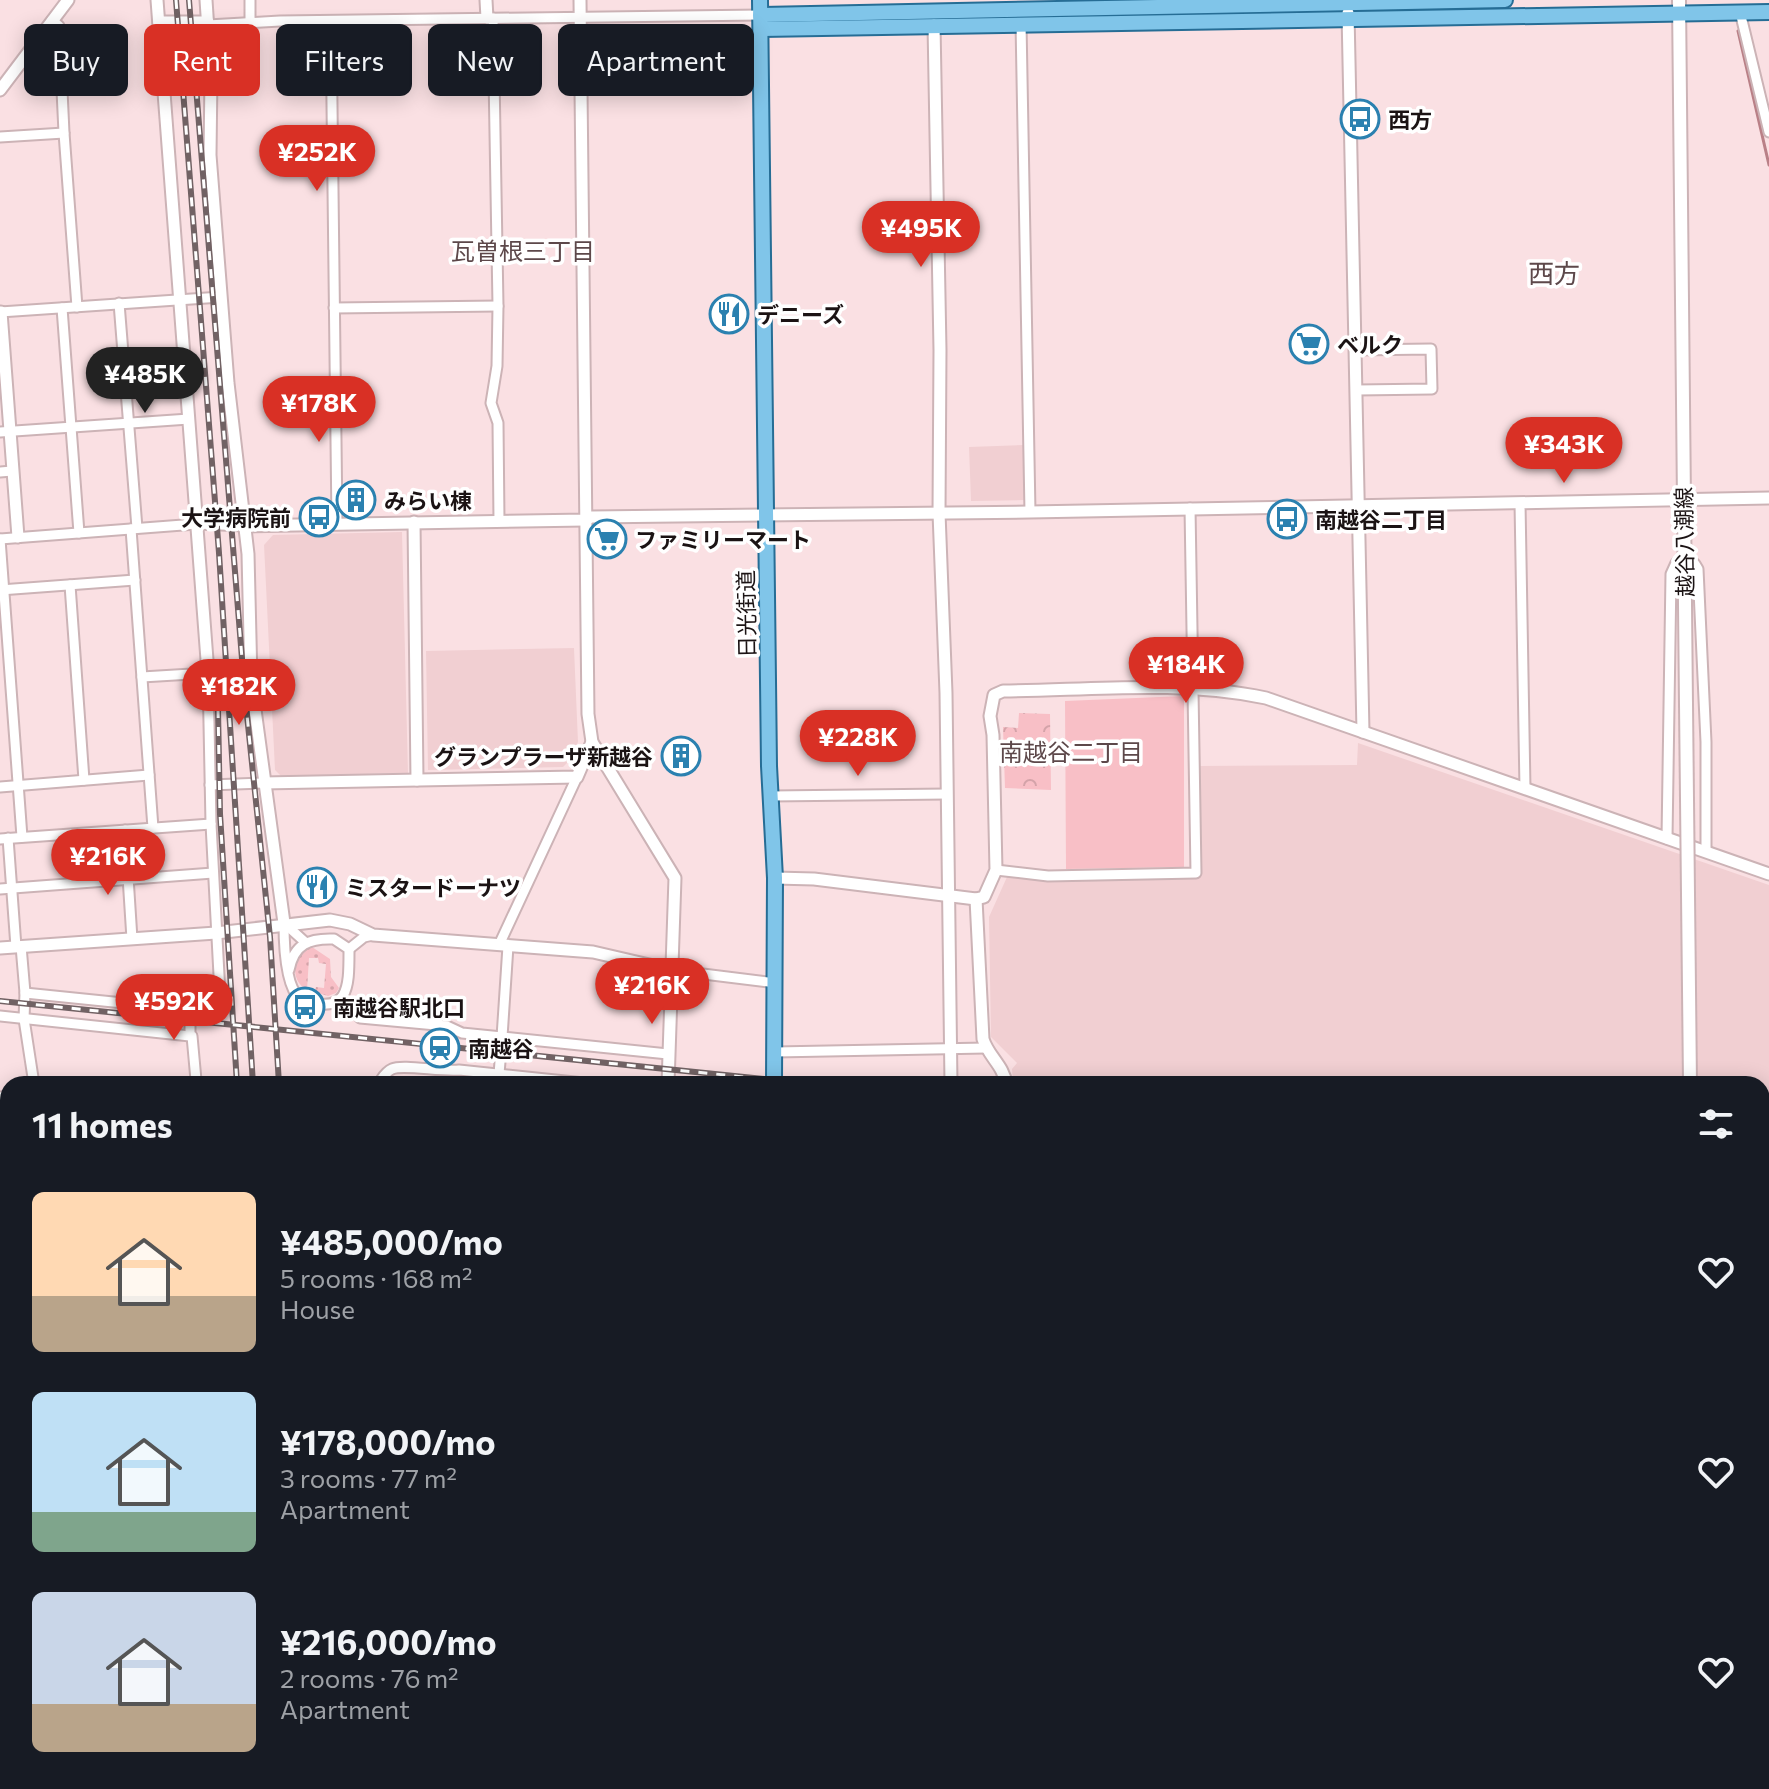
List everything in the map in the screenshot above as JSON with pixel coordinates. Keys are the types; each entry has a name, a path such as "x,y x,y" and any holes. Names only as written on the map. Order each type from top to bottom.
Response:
{"main road":[{"path":"1021,11 1183,23 1348,7 1505,0"},
{"path":"760,15 1021,11 1184,3 1348,7 1680,7 1769,12"},
{"name":"越谷八潮線","path":"1680,7 1690,1076"},
{"name":"日光街道","path":"760,15 771,796 775,878 774,1076"}],"street":[{"path":"0,90 68,0"},
{"path":"25,993 221,1013 211,824 208,673 157,0"},
{"path":"206,0 210,155 228,383 245,526 251,680 294,993 300,999 330,1003 342,998 350,982 349,949"},
{"path":"250,0 250,22"},
{"path":"486,0 490,18 498,306 497,366 491,403 498,423 499,521"},
{"path":"580,0 588,714 592,742 675,878 668,1076"},
{"path":"1348,7 1363,732"},
{"path":"1021,11 1030,512"},
{"path":"934,12 940,350 939,513 944,615 951,1076"},
{"path":"1740,12 1769,132"},
{"path":"159,22 760,15"},
{"path":"52,20 59,26 77,307"},
{"path":"331,21 337,524"},
{"path":"0,137 64,133"},
{"path":"18,537 6,471 0,312 221,297"},
{"path":"119,303 153,828"},
{"path":"334,308 498,306"},
{"path":"62,308 79,533"},
{"path":"1356,350 1431,349 1432,389 1357,390"},
{"path":"5,432 189,419"},
{"path":"22,837 0,539 196,524 245,526 585,520 591,517 1769,498"},
{"path":"1520,503 1525,789"},
{"path":"996,870 1048,876 1196,873 1190,508"},
{"path":"414,522 417,780"},
{"path":"1667,839 1671,574 1676,563 1685,561 1695,564 1698,569 1706,742 1706,852"},
{"path":"2,590 135,580"},
{"path":"70,585 84,780"},
{"path":"142,677 208,673"},
{"path":"775,878 814,879 976,899 984,897 996,870 990,716 994,695 1003,691 1193,687 1266,698 1769,874"},
{"path":"499,1076 504,946 592,742"},
{"path":"0,787 149,775"},
{"path":"210,785 577,777"},
{"path":"771,796 947,794"},
{"path":"33,1076 4,839 211,824"},
{"path":"125,830 132,939"},
{"path":"0,889 213,873"},
{"path":"976,899 986,1048 1004,1076"},
{"path":"0,948 216,933 284,923 336,920 373,935 593,952 671,970 776,983"},
{"path":"284,923 305,942"},
{"path":"349,949 364,937 373,935"},
{"path":"289,970 293,954 305,942 334,939 349,949"},
{"path":"342,998 360,1018 447,1026 462,1033 668,1054"},
{"path":"190,1010 196,1076"},
{"path":"0,1016 190,1036"},
{"path":"775,1052 986,1048"},
{"path":"384,1076 395,1067 473,1076"}],"shaded area":[{"path":"1023,445 1025,500 971,501 969,447"},
{"path":"402,532 408,773 281,776 275,770 264,545 273,535"},
{"path":"574,648 578,742 570,760 563,767 428,770 426,651"},
{"path":"1358,743 1769,885 1769,1076 1012,1076 1012,1069 1017,1063 991,1037 989,917 1007,877 1063,881 1201,876 1199,766 1357,765"}],"green space":[{"path":"1184,696 1184,867 1066,869 1065,701"},
{"path":"1019,713 1050,714 1051,790 1005,788 1003,727 1018,728"},
{"path":"312,947 330,959 331,977 339,988 336,993 328,996 315,992 316,987 324,988 326,964 319,963 318,958 309,958 307,990 297,980 297,961 305,950"}],"waterway":[{"path":"1738,31 1769,165"}],"railway":[{"path":"176,0 219,553 252,1076"},
{"path":"189,0 245,696 270,937 279,1076"},
{"path":"218,709 220,814 236,1076"},
{"path":"0,1001 735,1076"}],"place":[{"name":"西方","path":"1360,119"},
{"name":"デニーズ","path":"729,314"},
{"name":"ベルク","path":"1309,344"},
{"name":"みらい棟","path":"356,500"},
{"name":"大学病院前","path":"319,517"},
{"name":"南越谷二丁目","path":"1287,519"},
{"name":"ファミリーマート","path":"607,539"},
{"name":"グランプラーザ新越谷","path":"681,756"},
{"name":"ミスタードーナツ","path":"317,887"},
{"name":"南越谷駅北口","path":"305,1007"},
{"name":"南越谷","path":"440,1048"}],"district":[{"name":"瓦曽根三丁目","path":"523,250"},
{"name":"西方","path":"1554,272"},
{"name":"南越谷二丁目","path":"1071,751"}]}
